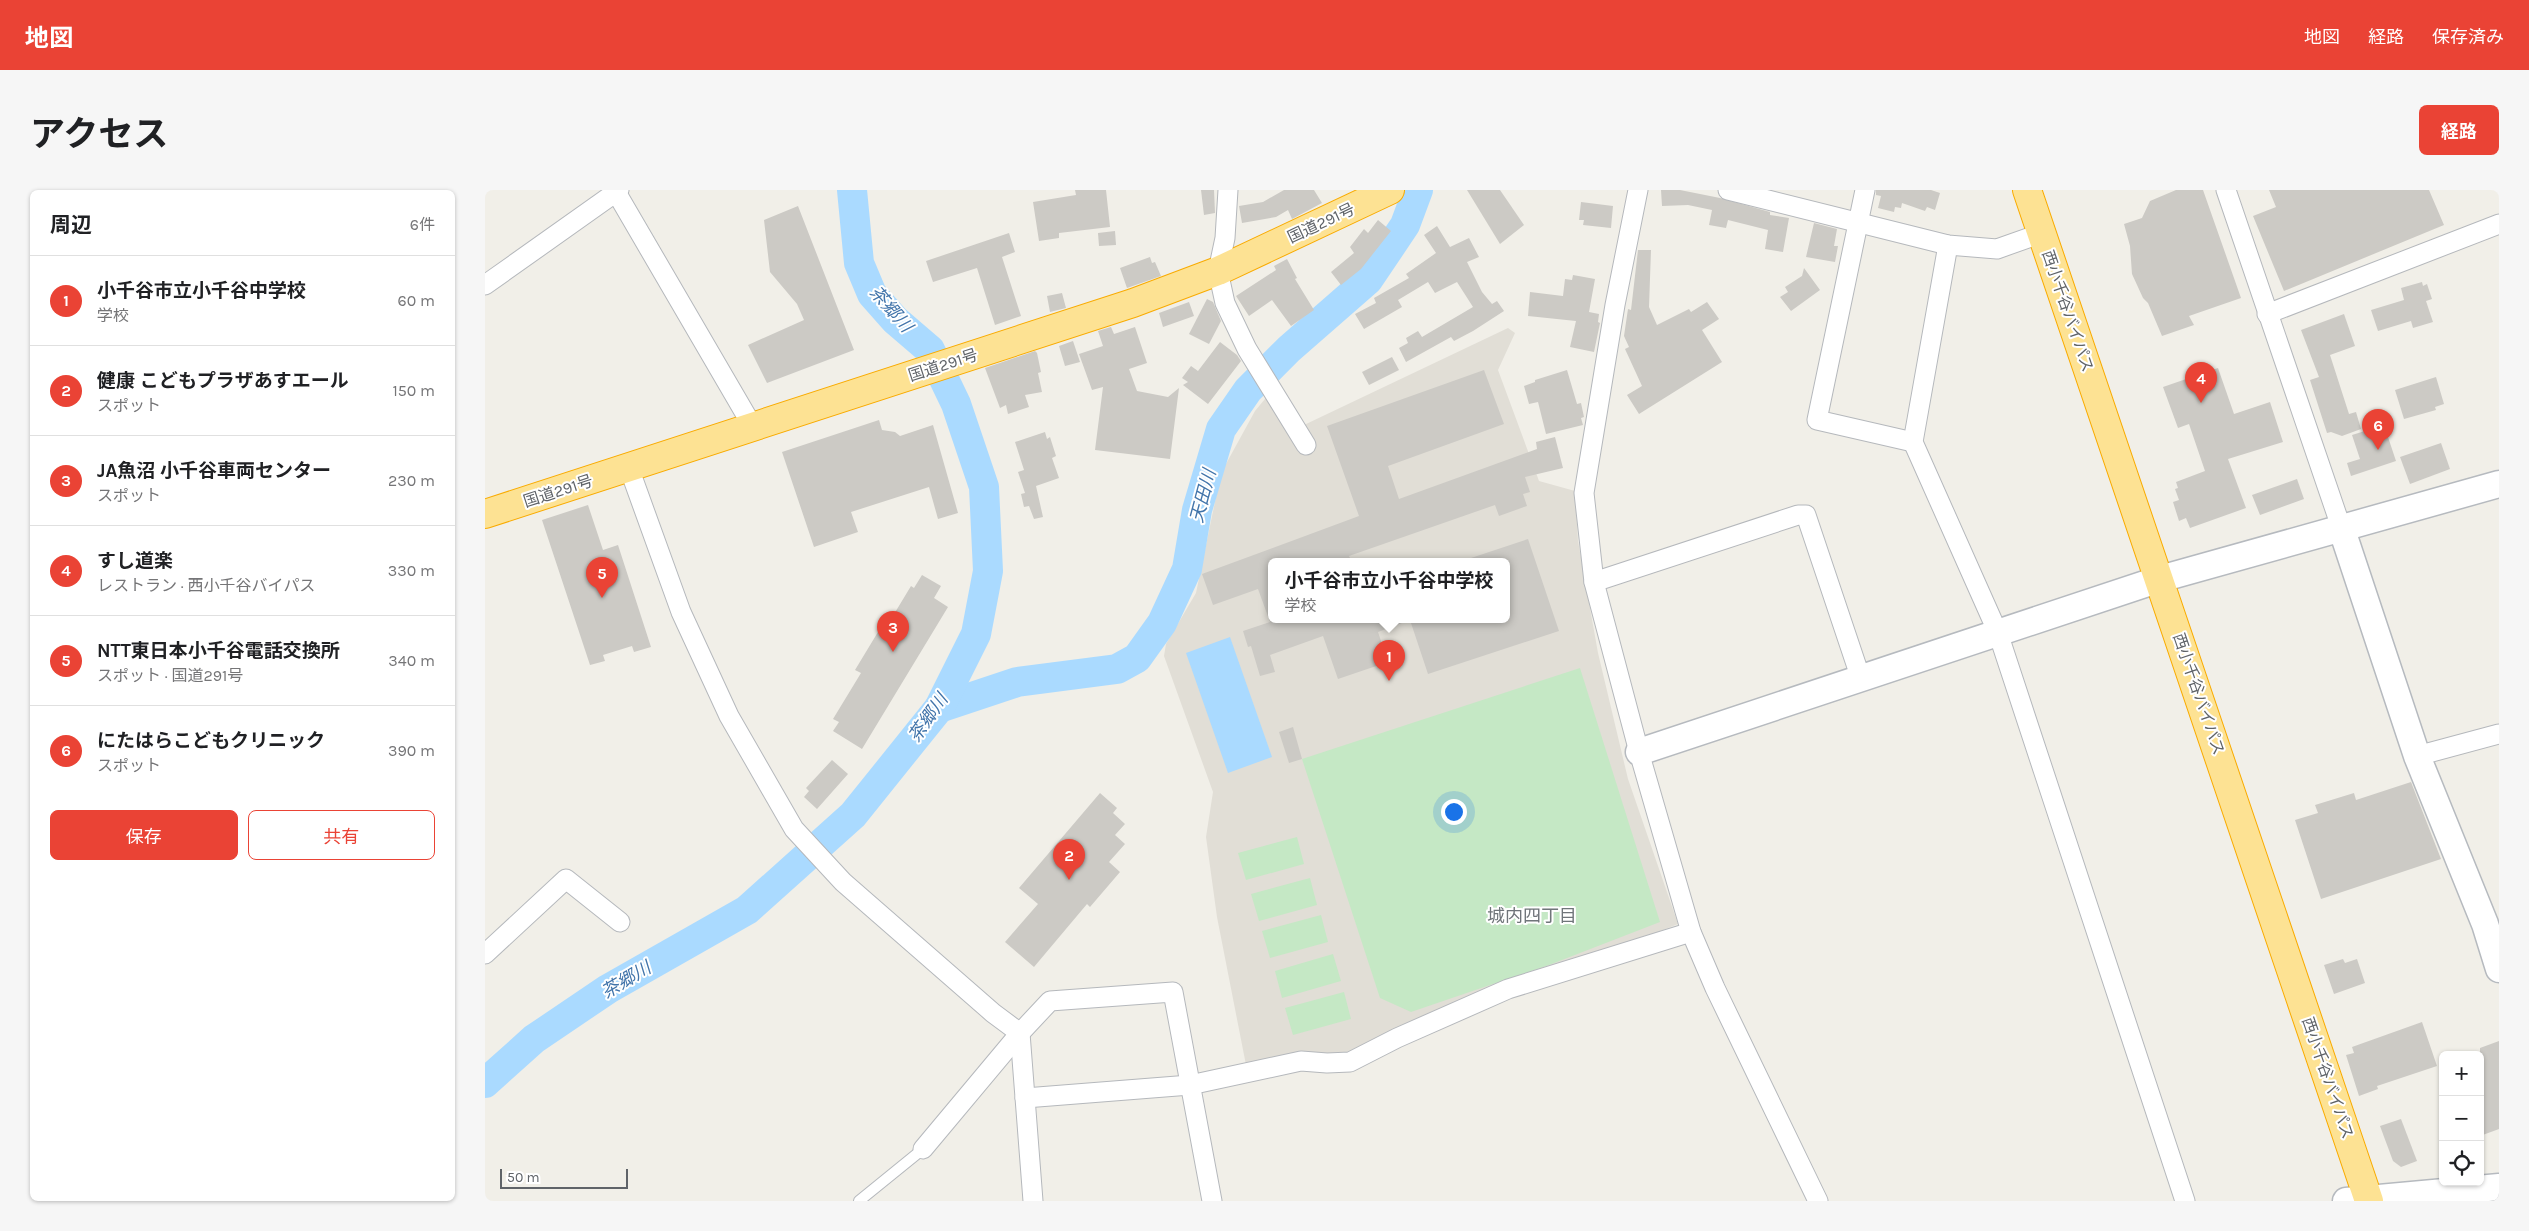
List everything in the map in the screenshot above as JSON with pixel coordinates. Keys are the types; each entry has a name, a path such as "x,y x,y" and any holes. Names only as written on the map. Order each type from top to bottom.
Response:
{"highway":[{"name":"国道291号","path":"485,514 1133,303 1218,271 1390,190"},
{"name":"西小千谷バイパス","path":"2027,190 2160,579 2361,1200"}],"street":[{"path":"1228,190 1225,238 1218,271 1225,304 1247,349 1306,445"},
{"path":"1638,190 1615,304 1584,493 1594,582 1639,752 1691,932 1715,988 1818,1201"},
{"path":"1728,190 1948,245 1997,249 2042,233"},
{"path":"1865,190 1817,420 1913,442"},
{"path":"2226,190 2417,756 2492,922 2499,969"},
{"path":"485,285 617,191 753,427"},
{"path":"2267,314 2499,224"},
{"path":"1948,245 1913,442 1998,633 2185,1201"},
{"path":"629,468 681,612 729,716 794,829 843,882 993,1013 1020,1033 1033,1201"},
{"path":"1639,752 2160,579 2499,484"},
{"path":"1594,582 1797,515 1806,515 1861,678"},
{"path":"2417,756 2499,734"},
{"path":"485,954 566,879 620,922"},
{"path":"1025,1098 1190,1085 1301,1061 1351,1062 1397,1038 1508,990 1691,932"},
{"path":"923,1149 1050,1000 1173,992 1212,1201"},
{"path":"2361,1200 2499,1186"}],"lane":[{"path":"859,1201 923,1149"}],"shaded area":[{"path":"1508,328 1515,333 1498,370 1539,481 1575,491 1578,541 1598,653 1628,779 1678,924 1353,1054 1284,1055 1246,1065 1217,917 1206,837 1213,792 1164,656 1166,644 1196,593 1221,473 1255,411 1279,382 1304,425"}],"green space":[{"path":"1580,668 1660,922 1549,965 1411,1012 1380,998 1302,759"},
{"path":"1297,837 1304,864 1246,880 1238,853"},
{"path":"1310,878 1317,905 1259,921 1251,894"},
{"path":"1321,915 1328,942 1270,958 1262,931"},
{"path":"1333,954 1341,981 1282,998 1275,971"},
{"path":"1344,992 1351,1019 1293,1035 1285,1008"}],"water":[{"path":"1230,637 1272,757 1228,773 1186,653"}],"building":[{"path":"1075,190 1106,190 1110,227 1059,233 1059,238 1039,241 1033,202 1076,195"},
{"path":"1201,190 1214,190 1215,213 1204,215"},
{"path":"1284,190 1314,190 1322,203 1292,219 1288,210 1276,217 1242,223 1239,206 1263,202"},
{"path":"1467,190 1500,190 1524,225 1500,244"},
{"path":"1661,190 1680,190 1720,198 1770,212 1770,215 1789,218 1783,252 1765,249 1768,230 1728,220 1726,228 1709,225 1712,210 1688,205 1662,206"},
{"path":"1876,190 1931,190 1940,193 1935,210 1927,207 1925,211 1902,203 1901,208 1895,207 1894,212 1878,208 1881,196 1876,195"},
{"path":"2176,190 2203,190 2241,298 2189,316 2194,325 2162,336 2148,303 2143,298 2132,274 2130,246 2124,224 2142,218 2150,201"},
{"path":"2269,190 2429,190 2444,225 2284,291 2253,216 2276,207"},
{"path":"1581,202 1613,206 1611,228 1583,225 1584,220 1579,220"},
{"path":"798,206 854,350 767,383 748,345 804,320 797,304 770,272 764,220"},
{"path":"1378,220 1391,231 1361,269 1341,285 1331,272 1354,253 1350,247 1364,229 1368,233"},
{"path":"1814,223 1837,229 1834,246 1838,246 1835,262 1806,257"},
{"path":"1437,226 1450,247 1469,238 1479,257 1467,262 1482,292 1492,304 1497,301 1504,311 1454,341 1451,337 1406,362 1399,348 1408,343 1406,338 1418,331 1422,337 1473,307 1457,282 1435,293 1428,282 1398,300 1402,307 1364,329 1355,314 1376,303 1374,298 1409,278 1406,274 1436,253 1424,235"},
{"path":"1115,231 1116,245 1099,246 1098,233"},
{"path":"1009,233 1015,252 1002,257 1021,316 995,325 977,268 933,282 926,261"},
{"path":"1638,250 1651,250 1649,307 1657,325 1689,309 1691,312 1707,302 1719,319 1702,330 1722,362 1639,414 1627,395 1642,386 1625,349 1629,347 1624,336 1628,309 1631,310"},
{"path":"1150,257 1152,263 1155,262 1161,276 1127,288 1120,268"},
{"path":"1287,259 1297,278 1295,279 1314,310 1291,326 1272,300 1249,316 1236,296 1276,270 1274,266"},
{"path":"1804,268 1820,290 1791,311 1780,297 1788,292 1785,287 1802,276"},
{"path":"1573,275 1595,279 1589,312 1599,314 1598,322 1600,323 1594,352 1570,347 1576,321 1528,316 1530,292 1563,296 1565,279 1572,280"},
{"path":"2422,282 2423,286 2427,284 2432,299 2426,301 2433,322 2413,328 2411,321 2378,331 2371,310 2404,300 2401,288"},
{"path":"1062,293 1066,308 1050,312 1047,296"},
{"path":"1207,299 1213,302 1221,321 1209,344 1189,334"},
{"path":"1189,302 1194,316 1163,327 1159,313"},
{"path":"2344,314 2355,346 2330,355 2349,414 2356,412 2361,429 2342,436 2331,432 2327,433 2310,380 2319,377 2301,330"},
{"path":"1111,327 1114,334 1135,327 1147,363 1129,369 1137,391 1168,397 1179,388 1170,459 1095,450 1103,387 1092,390 1079,354 1103,346 1098,331"},
{"path":"1073,341 1080,362 1065,366 1059,346"},
{"path":"1220,342 1237,355 1241,361 1208,404 1183,385 1188,382 1182,378 1191,366 1198,371"},
{"path":"1035,351 1041,372 1038,373 1042,392 1025,395 1029,407 1008,414 1006,405 1000,408 985,368"},
{"path":"1392,357 1399,370 1369,385 1362,372"},
{"path":"2218,368 2234,414 2270,402 2283,442 2228,459 2246,508 2190,528 2186,518 2179,521 2173,502 2179,500 2175,489 2178,488 2176,482 2205,471 2189,424 2178,428 2163,387"},
{"path":"1484,370 1504,424 1388,466 1399,499 1537,449 1536,442 1555,437 1563,468 1525,477 1530,492 1523,494 1527,506 1499,516 1495,505 1349,556 1350,558 1268,558 1268,616 1258,589 1213,605 1202,574 1359,516 1327,426"},
{"path":"1567,370 1577,404 1581,403 1584,417 1581,418 1583,425 1546,434 1538,402 1529,404 1524,386 1535,382 1535,380"},
{"path":"2436,377 2444,404 2435,407 2436,410 2404,419 2395,390"},
{"path":"879,420 882,430 895,432 900,436 933,425 958,513 938,519 929,487 851,512 858,532 814,547 782,452"},
{"path":"2384,425 2396,461 2351,476 2347,463 2360,459 2352,435"},
{"path":"1045,432 1047,439 1050,437 1056,456 1052,458 1059,478 1036,486 1043,517 1034,519 1029,506 1024,507 1021,494 1025,493 1018,472 1024,470 1015,442"},
{"path":"2441,443 2450,469 2410,484 2400,457"},
{"path":"2297,479 2304,499 2260,515 2252,495"},
{"path":"588,505 603,550 618,545 651,647 634,652 632,646 603,655 605,661 590,665 542,520"},
{"path":"1528,539 1559,631 1428,674 1411,623 1510,623 1510,558 1471,558"},
{"path":"922,575 941,586 934,598 948,607 862,749 833,731 839,722 833,719 861,673 855,670 878,632 882,634 911,586 914,588"},
{"path":"1268,623 1402,623 1378,632 1388,662 1338,679 1323,636 1270,655 1275,672 1260,676 1251,646 1248,647 1243,631"},
{"path":"1293,727 1302,759 1289,763 1279,732"},
{"path":"832,760 848,774 817,809 804,797 809,791 806,788"},
{"path":"2411,782 2441,859 2321,899 2295,820 2318,813 2315,805 2354,793 2356,800"},
{"path":"1100,793 1117,808 1113,813 1125,824 1115,835 1125,844 1109,862 1120,872 1090,907 1087,904 1034,967 1005,942 1038,904 1019,888"},
{"path":"2343,959 2345,963 2357,959 2365,983 2334,994 2324,965"},
{"path":"2422,1022 2437,1066 2377,1086 2378,1089 2359,1096 2346,1055 2354,1053 2352,1047"},
{"path":"2499,1041 2499,1129 2484,1135 2484,1051 2480,1051 2480,1048"},
{"path":"2401,1119 2417,1161 2401,1167 2393,1161 2380,1126"}],"waterway":[{"name":"茶郷川","path":"485,1083 534,1039 608,989 747,910 853,815 939,708 976,634 988,571 984,487 956,404 930,350 895,320 872,294 859,263 852,190"},
{"name":"天田川","path":"939,708 1017,682 1117,669 1137,658 1162,623 1187,569 1197,510 1221,429 1248,390 1289,349 1368,280 1405,225 1418,190"}],"place":[{"name":"すし道楽","path":"2201,403"},
{"name":"にたはらこどもクリニック","path":"2378,450"},
{"name":"NTT東日本小千谷電話交換所","path":"602,598"},
{"name":"JA魚沼 小千谷車両センター","path":"893,652"},
{"name":"小千谷市立小千谷中学校","path":"1389,681"},
{"name":"健康 こどもプラザあすエール","path":"1069,880"}],"district":[{"name":"城内四丁目","path":"1532,916"}]}
